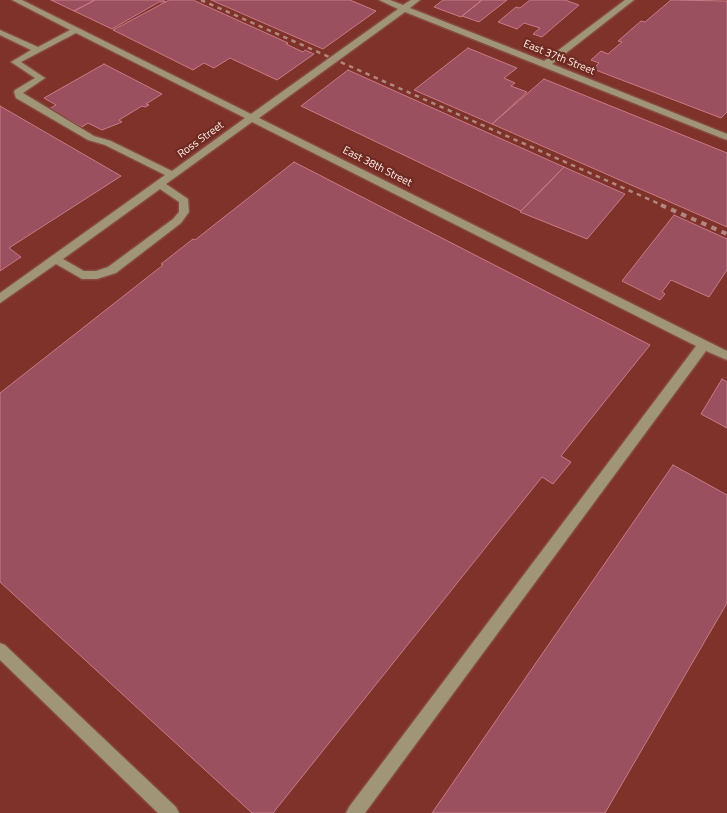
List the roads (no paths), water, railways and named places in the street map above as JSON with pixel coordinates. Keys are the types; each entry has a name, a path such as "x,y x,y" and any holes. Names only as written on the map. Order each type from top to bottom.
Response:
{"street":[{"name":"East 38th Street","path":"16,0 727,356"},
{"name":"East 37th Street","path":"383,0 727,137"},
{"name":"Ross Street","path":"0,298 416,0"},
{"path":"545,65 630,0"},
{"path":"76,30 15,62 41,78 18,92 19,96 91,138 108,143 173,175"},
{"path":"0,32 38,50"},
{"path":"55,259 82,276 97,275 112,270 177,221 184,212 184,201 160,185"},
{"path":"355,813 704,344"},
{"path":"0,650 170,813"}],"railway":[{"path":"201,0 664,206"},
{"path":"661,205 727,234"}]}
